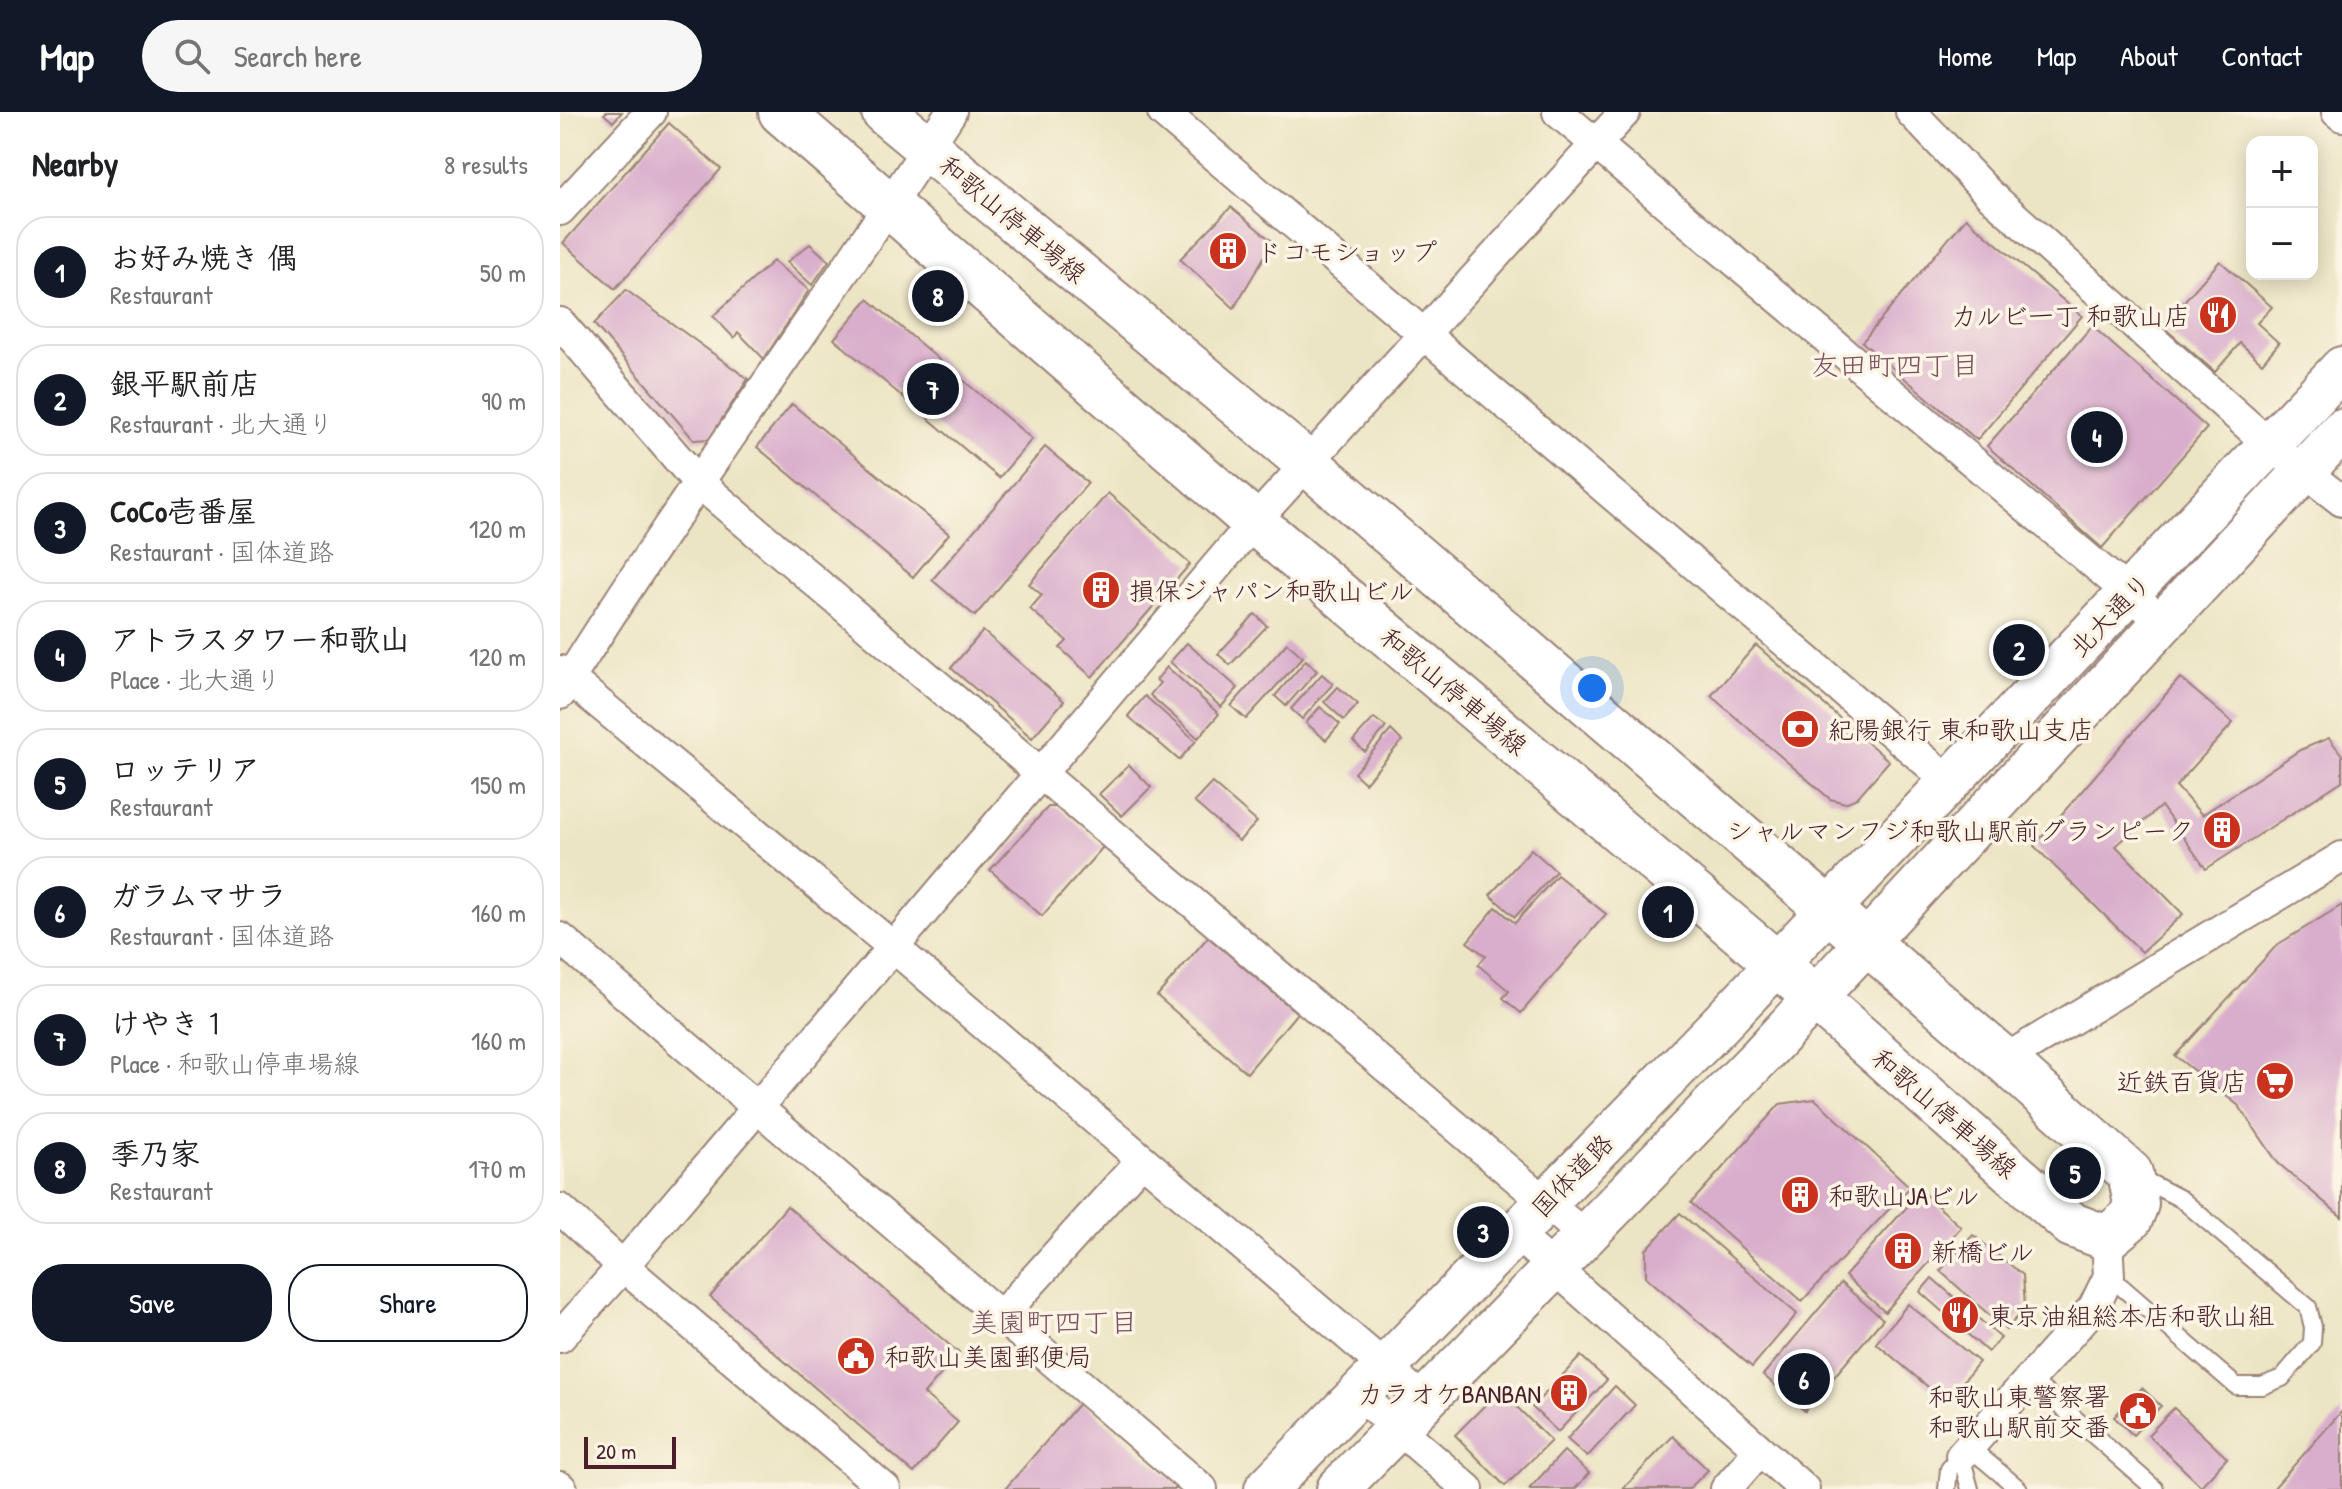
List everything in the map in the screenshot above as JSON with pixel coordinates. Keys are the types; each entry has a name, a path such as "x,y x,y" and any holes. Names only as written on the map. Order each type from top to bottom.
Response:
{"main road":[{"name":"和歌山停車場線","path":"781,112 1254,522 1777,964 2108,1257"},
{"name":"和歌山停車場線","path":"884,112 1307,463 2004,1060 2130,1173"},
{"path":"2108,1257 2136,1204 2130,1173"}],"street":[{"path":"560,210 651,112"},
{"path":"951,112 563,681 892,946 1142,1160 1411,1415 1468,1489"},
{"path":"1163,112 1950,782"},
{"path":"1558,112 2162,621"},
{"path":"560,1337 1254,522 1625,112"},
{"path":"1911,112 1989,194 2270,445 2342,501"},
{"path":"2337,112 2342,116"},
{"path":"560,323 698,482 1585,1236"},
{"name":"北大通り","path":"1777,964 2342,368"},
{"name":"北大通り","path":"1814,997 2342,430"},
{"path":"2004,1060 2342,857"},
{"path":"560,938 1202,1489"},
{"name":"国体道路","path":"1266,1489 1777,964"},
{"name":"国体道路","path":"1338,1489 1759,1058 1814,997"},
{"path":"1001,1316 1142,1160"},
{"path":"560,1209 885,1489"},
{"path":"1515,1233 1804,1489"},
{"path":"1965,1451 2094,1307 2108,1257"},
{"path":"1726,1489 1759,1451"}],"lane":[{"path":"2108,1257 2236,1386 2262,1386 2282,1378 2312,1343 2313,1327 2308,1307 2181,1199 2130,1173"},
{"path":"2030,1379 2155,1489"},
{"path":"1947,1489 1949,1469 1965,1451"},
{"path":"1965,1451 1970,1489"},
{"path":"1965,1451 2019,1489"}],"building":[{"path":"622,112 613,122 604,114"},
{"path":"669,123 721,169 615,289 563,243"},
{"name":"ドコモショップ","path":"1231,207 1273,242 1234,308 1180,259"},
{"path":"1966,218 2082,316 1977,440 1862,342"},
{"path":"810,244 829,261 812,285 787,262"},
{"path":"773,261 809,290 764,359 738,332 734,338 713,316"},
{"name":"カルビ一丁 和歌山店","path":"2220,261 2272,307 2257,323 2279,343 2262,363 2240,343 2215,372 2162,326"},
{"path":"626,290 748,379 709,439 694,440 594,324"},
{"path":"868,299 1032,439 999,478 834,339"},
{"path":"2092,326 2207,428 2102,548 1987,446"},
{"path":"792,404 949,534 913,577 757,447"},
{"path":"1045,447 1088,483 975,616 932,580"},
{"name":"損保ジャパン和歌山ビル","path":"1108,493 1190,564 1092,677 1060,648 1067,641 1030,609 1042,595 1029,584"},
{"path":"1255,614 1267,626 1230,665 1218,654"},
{"path":"983,631 1064,701 1032,738 951,668"},
{"path":"1187,643 1238,688 1221,707 1170,662"},
{"path":"1287,643 1303,657 1246,719 1231,706"},
{"name":"紀陽銀行 東和歌山支店","path":"1756,645 1889,761 1857,798 1845,803 1830,799 1711,696"},
{"path":"1306,660 1317,671 1286,706 1275,696"},
{"path":"1167,667 1219,714 1198,738 1150,695 1160,683 1156,680"},
{"path":"1322,674 1333,684 1302,719 1291,709"},
{"name":"シャルマンフジ和歌山駅前グランピーク","path":"2180,678 2233,723 2176,786 2202,815 2300,750 2329,738 2342,755 2342,781 2206,869 2161,806 2116,846 2183,914 2142,952 2034,846"},
{"path":"1338,687 1358,704 1344,720 1324,702"},
{"path":"1145,696 1196,741 1179,760 1128,716"},
{"path":"1320,707 1340,724 1326,740 1306,723"},
{"path":"1374,718 1386,727 1365,752 1353,741"},
{"path":"1391,730 1402,741 1365,783 1354,773"},
{"path":"1129,765 1151,787 1122,816 1099,794"},
{"path":"1212,783 1257,822 1239,841 1194,802"},
{"path":"1048,807 1058,807 1103,847 1042,916 990,870"},
{"path":"1531,849 1556,871 1515,917 1490,895"},
{"path":"1557,875 1606,914 1521,1013 1503,998 1509,991 1478,965 1486,956 1467,942 1496,907 1515,923"},
{"name":"近鉄百貨店","path":"2342,905 2342,1217 2278,1163 2239,1106 2175,1056 2277,945"},
{"path":"1208,937 1297,1013 1247,1073 1157,996"},
{"name":"和歌山JAビル","path":"1815,1099 1910,1187 1802,1301 1691,1203 1780,1104"},
{"name":"新橋ビル","path":"1921,1191 1961,1227 1885,1312 1845,1276"},
{"path":"787,1206 959,1353 924,1394 958,1422 914,1473 710,1297"},
{"path":"1680,1213 1797,1314 1752,1367 1646,1277 1646,1250"},
{"path":"1973,1235 2023,1275 2025,1308 2006,1330 1940,1271"},
{"name":"東京油組総本店和歌山組","path":"1932,1278 2001,1338 1988,1352 1920,1292"},
{"path":"1841,1283 1883,1319 1805,1411 1763,1375"},
{"path":"1908,1304 1979,1362 1946,1402 1876,1343"},
{"name":"カラオケBANBAN","path":"1581,1356 1607,1380 1558,1432 1532,1407"},
{"path":"1615,1386 1635,1405 1587,1457 1567,1439"},
{"name":"和歌山東警察署 和歌山駅前交番","path":"2142,1388 2161,1406 2133,1435 2114,1417"},
{"path":"1500,1390 1551,1441 1505,1486 1455,1435"},
{"path":"1081,1401 1183,1489 1005,1489"},
{"path":"2174,1408 2227,1458 2201,1486 2148,1435"},
{"path":"2342,1411 2342,1489 2273,1489"},
{"path":"1673,1436 1708,1470 1689,1489 1623,1489"},
{"path":"1564,1451 1589,1473 1575,1489 1529,1489"}],"place":[{"name":"ドコモショップ","path":"1228,251"},
{"name":"季乃家","path":"938,296"},
{"name":"カルビ一丁 和歌山店","path":"2218,315"},
{"name":"けやき１","path":"933,389"},
{"name":"アトラスタワー和歌山","path":"2097,437"},
{"name":"損保ジャパン和歌山ビル","path":"1101,590"},
{"name":"銀平駅前店","path":"2019,650"},
{"name":"紀陽銀行 東和歌山支店","path":"1800,729"},
{"name":"シャルマンフジ和歌山駅前グランピーク","path":"2222,830"},
{"name":"お好み焼き 偶","path":"1668,912"},
{"name":"近鉄百貨店","path":"2275,1081"},
{"name":"ロッテリア","path":"2075,1173"},
{"name":"和歌山JAビル","path":"1800,1195"},
{"name":"CoCo壱番屋","path":"1483,1232"},
{"name":"新橋ビル","path":"1903,1251"},
{"name":"東京油組総本店和歌山組","path":"1960,1315"},
{"name":"和歌山美園郵便局","path":"856,1356"},
{"name":"ガラムマサラ","path":"1804,1379"},
{"name":"カラオケBANBAN","path":"1569,1393"},
{"name":"和歌山東警察署 和歌山駅前交番","path":"2138,1411"}],"district":[{"name":"友田町四丁目","path":"1895,365"},
{"name":"美園町四丁目","path":"1054,1322"}]}
